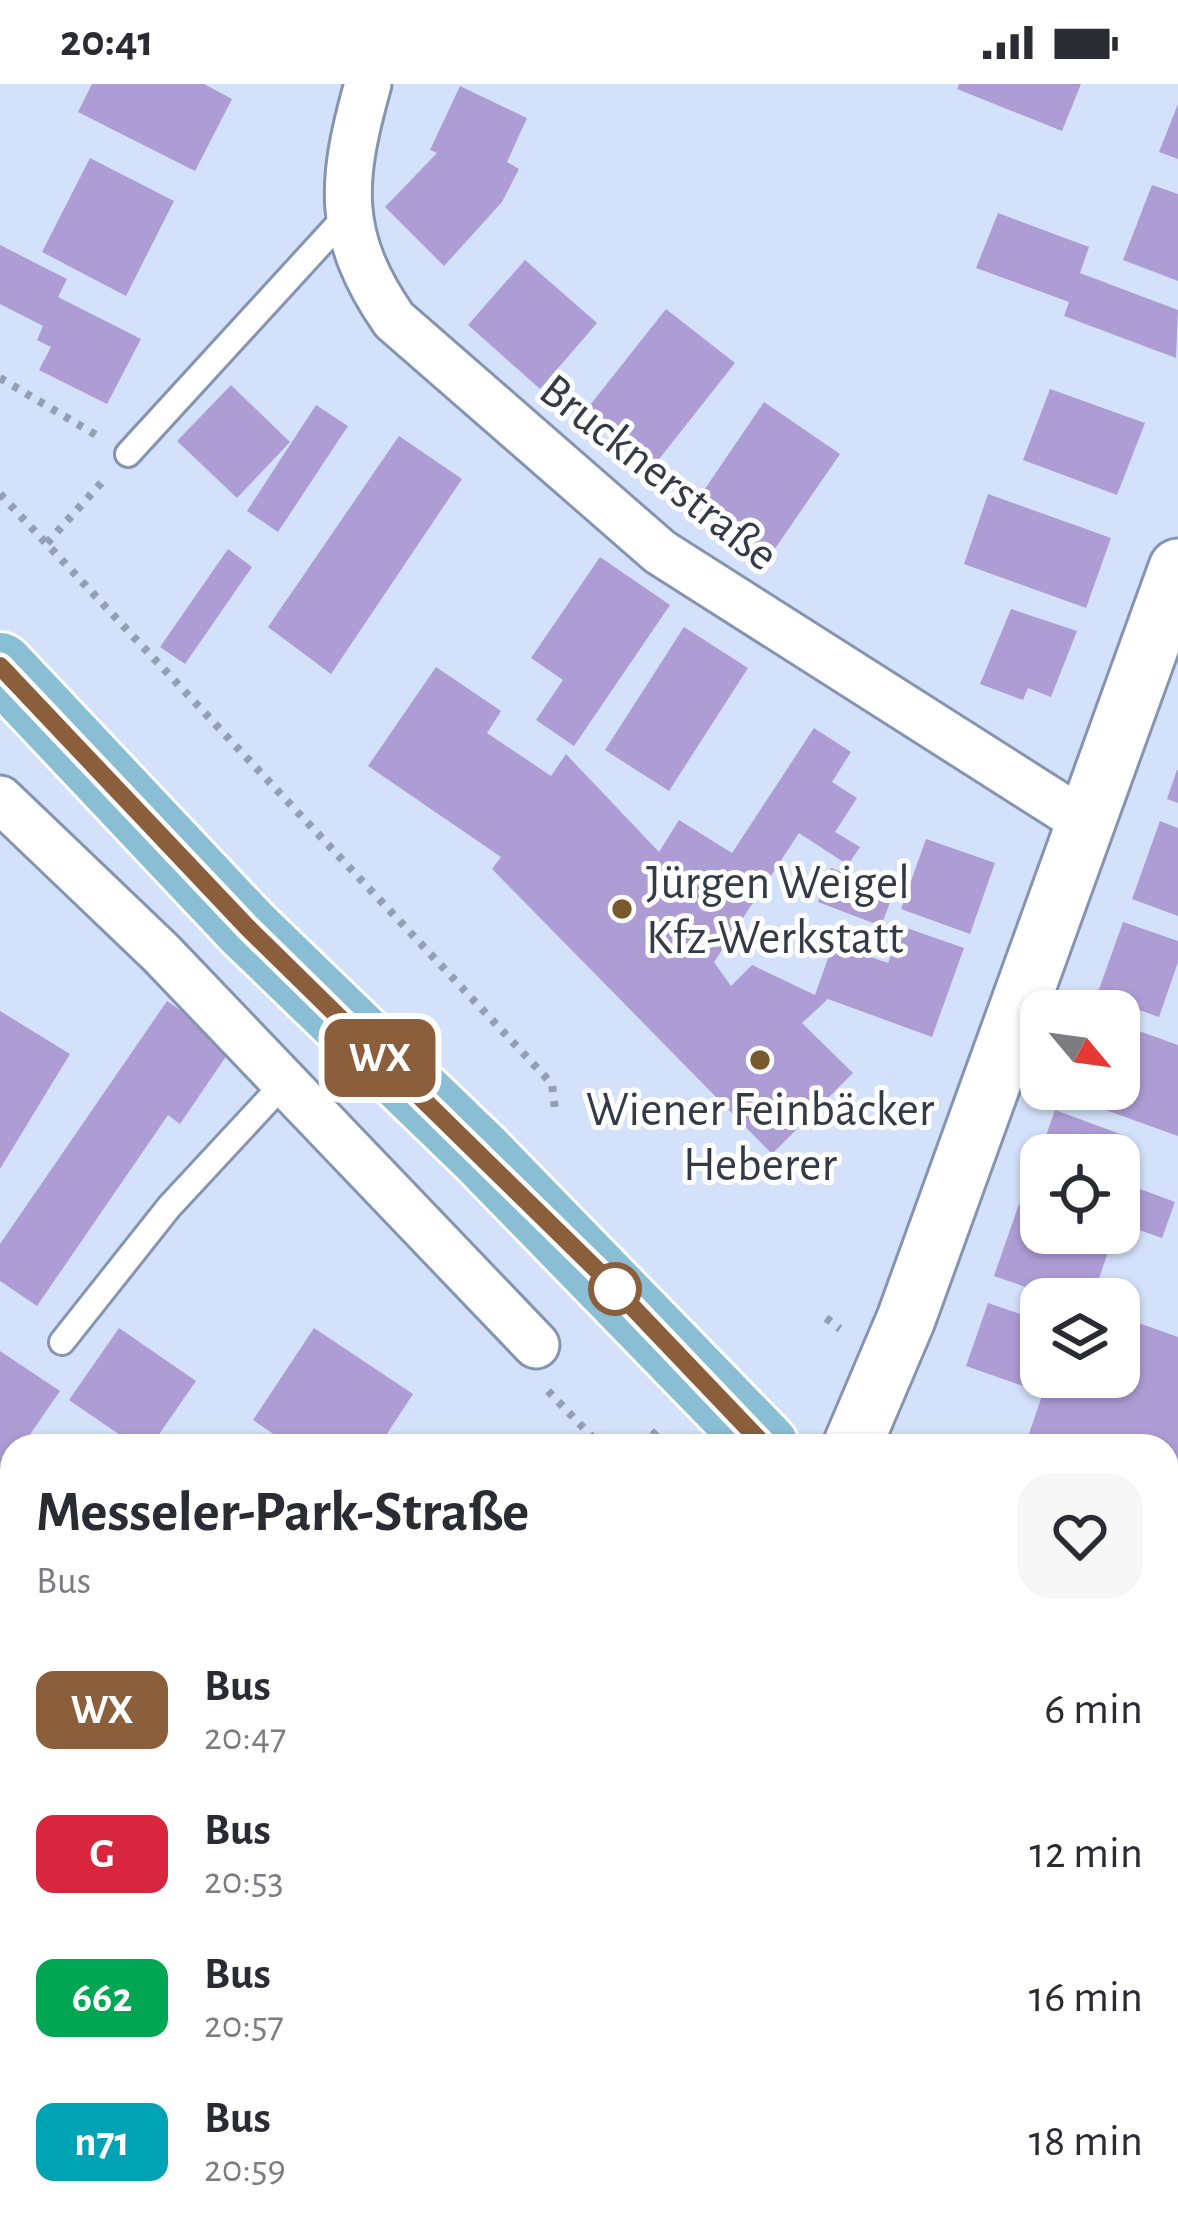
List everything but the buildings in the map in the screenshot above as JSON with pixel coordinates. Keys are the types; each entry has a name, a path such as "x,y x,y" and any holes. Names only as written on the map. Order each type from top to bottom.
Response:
{"main road":[{"path":"0,666 248,928 601,1274 754,1434"}],"street":[{"name":"Brucknerstraße","path":"368,84 350,149 346,216 364,277 394,320 660,552 1086,823"},
{"path":"857,1434 906,1319 1178,568"},
{"path":"0,799 161,952 536,1345"}],"lane":[{"path":"128,454 346,216"},
{"path":"62,1342 169,1207 285,1082"}],"path":[{"path":"0,378 128,454 47,543"},
{"path":"0,494 552,1084 555,1109"},
{"path":"536,1345 541,1384 589,1434"}],"bus line":[{"name":"WX","path":"0,666 248,928 601,1274 754,1434"}],"place":[{"name":"Jürgen Weigel Kfz-Werkstatt","path":"622,909"},
{"name":"Wiener Feinbäcker Heberer","path":"760,1060"}]}
